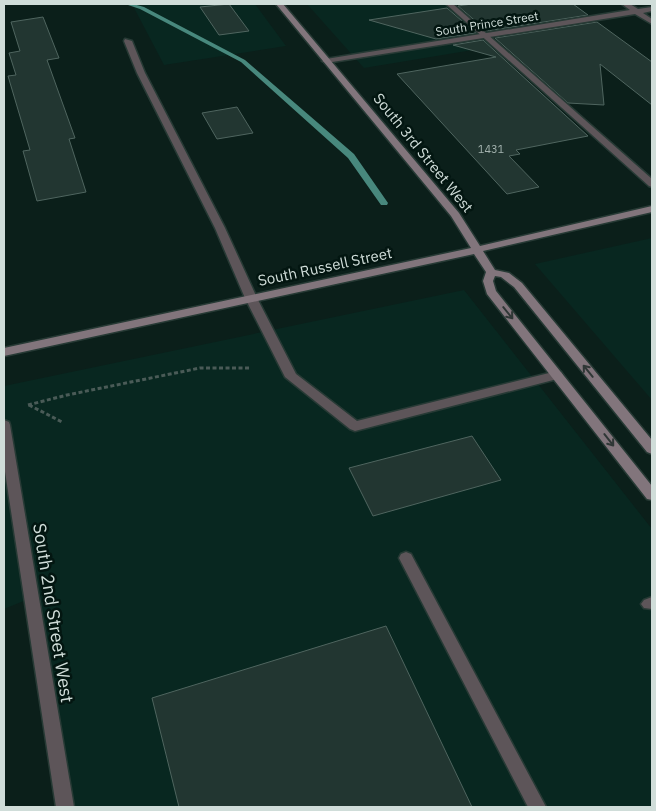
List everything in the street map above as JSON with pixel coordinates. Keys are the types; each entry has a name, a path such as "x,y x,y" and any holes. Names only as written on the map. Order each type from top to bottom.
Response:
{"main road":[{"name":"South 3rd Street West","path":"279,4 455,215 491,272 488,281 491,292 652,495"},
{"name":"South Russell Street","path":"4,352 476,250 652,209"},
{"path":"491,272 505,275 518,285 652,449"}],"street":[{"path":"449,4 652,184"},
{"path":"626,4 652,22"},
{"name":"South Prince Street","path":"326,61 652,9"},
{"path":"128,41 141,73 220,228 251,298 291,377 355,426 557,375"},
{"name":"South 2nd Street West","path":"4,425 64,807"},
{"path":"406,558 537,807"}],"path":[{"path":"62,422 28,405 67,395 200,368 250,368"}],"shaded area":[{"path":"132,4 255,4 286,46 164,65"},
{"path":"307,4 449,4 497,46 364,68"},
{"path":"652,238 652,400 535,264"},
{"path":"464,290 652,529 652,807 63,807 31,598 4,609 4,386"}],"building":[{"path":"229,4 249,31 219,35 200,7"},
{"path":"472,4 573,4 588,15 487,31 458,6"},
{"path":"447,8 476,33 436,39 369,20"},
{"path":"43,17 59,58 47,60 75,138 69,139 86,192 37,201 23,151 30,150 8,76 16,75 9,53 20,51 11,22"},
{"path":"597,22 652,62 652,105 600,64 604,105 568,103 495,38"},
{"path":"483,40 588,136 516,150 520,154 509,156 539,187 507,194 397,74 496,57 453,45"},
{"path":"237,107 253,133 217,139 202,113"},
{"path":"472,436 501,480 373,516 349,468"},
{"path":"386,626 472,807 179,807 152,698"}],"waterway":[{"path":"128,4 142,8 243,61 351,156 384,203"}]}
